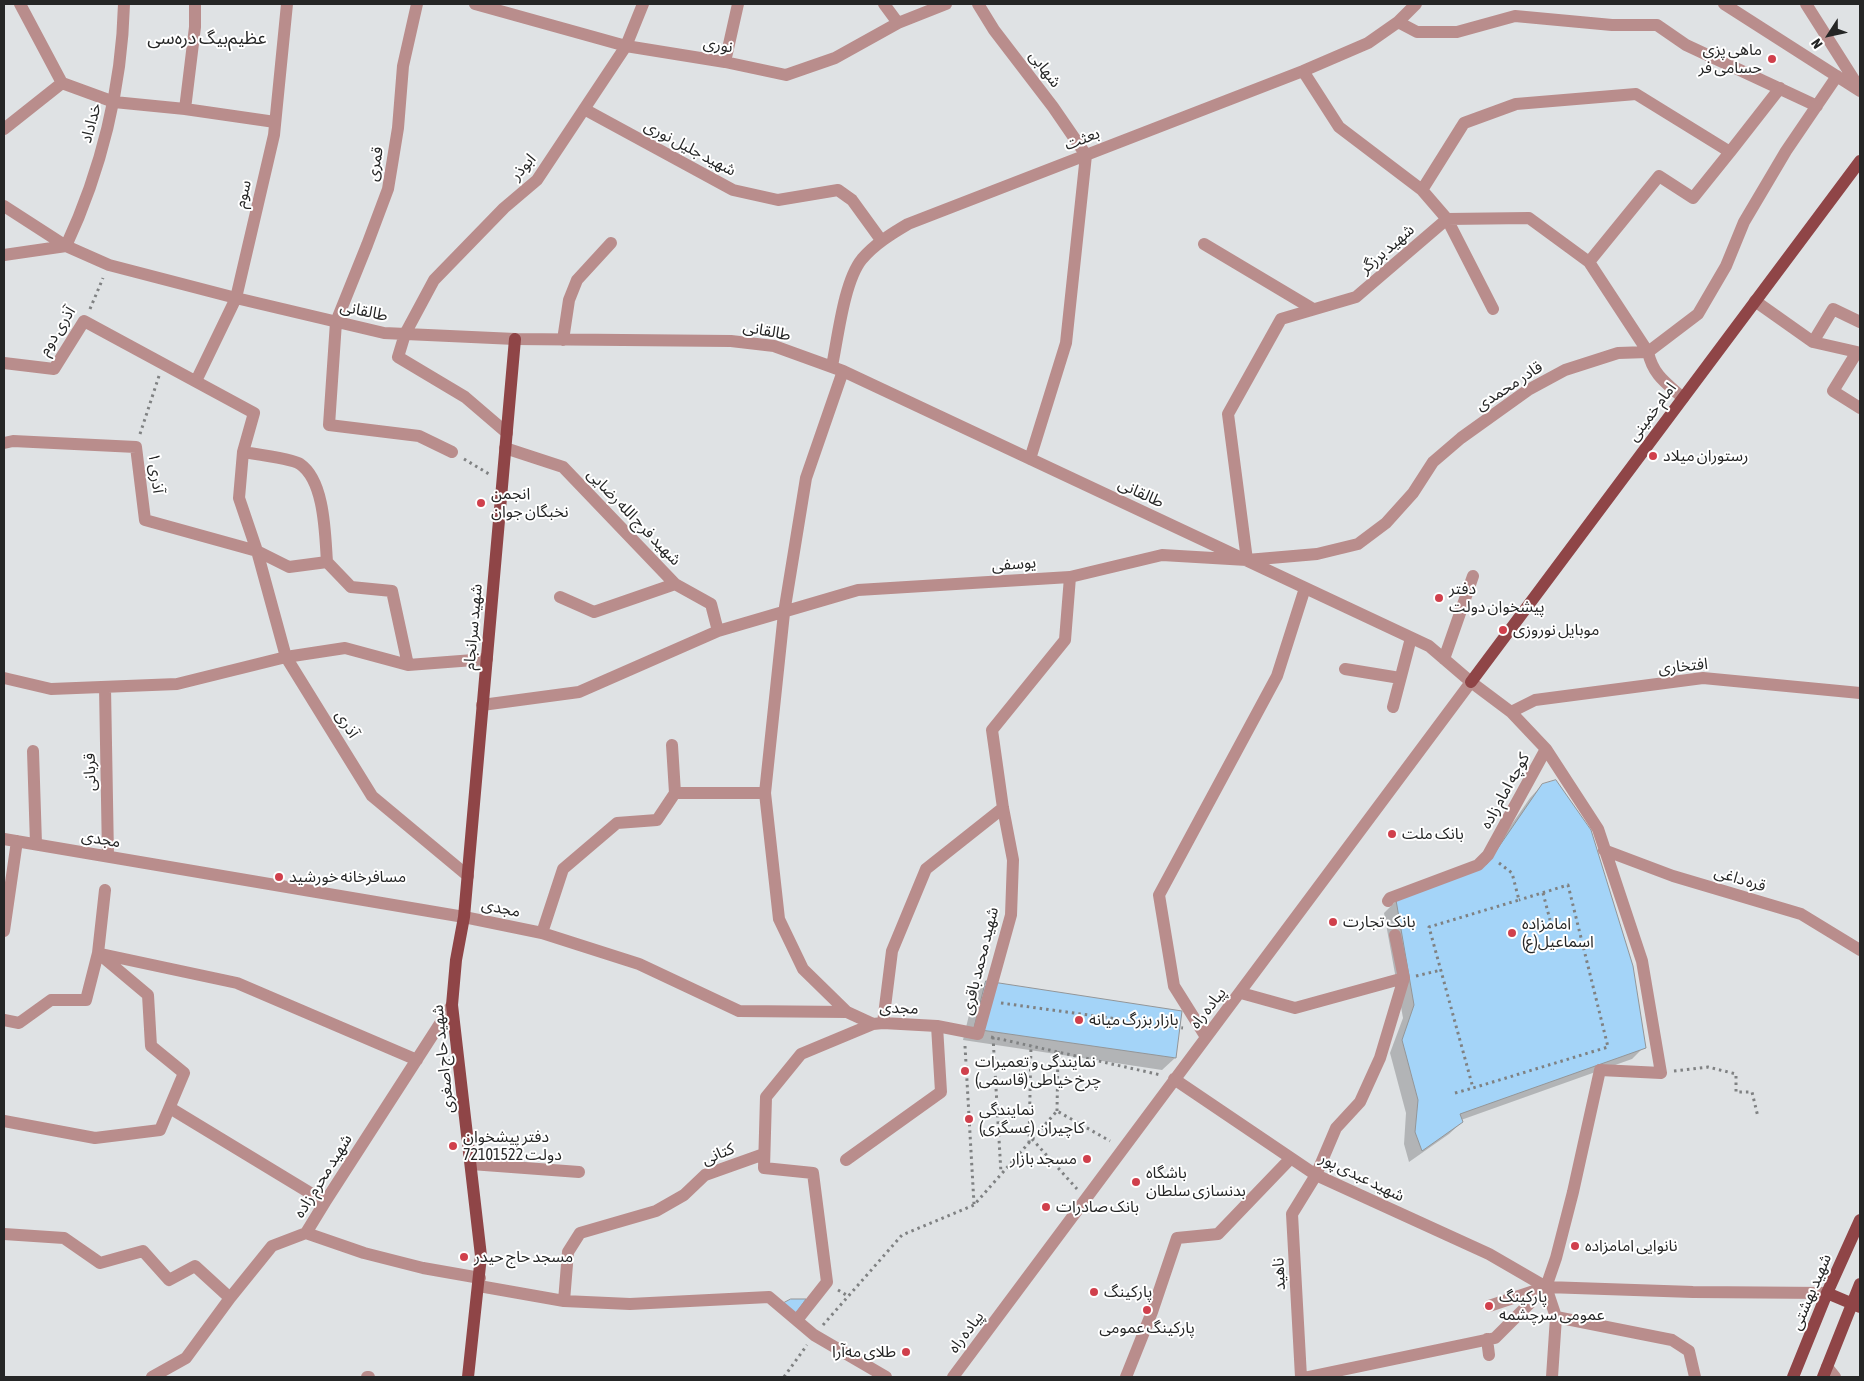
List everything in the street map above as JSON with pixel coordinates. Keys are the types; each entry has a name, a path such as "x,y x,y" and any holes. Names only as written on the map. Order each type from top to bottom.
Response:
{"main road":[{"name":"امام خمینی","path":"1471,682 1860,161"},
{"name":"شهید سرانجام","path":"464,917 515,339"},
{"name":"شهید حاج اصغری","path":"464,917 456,960 452,1005 481,1256 480,1282 468,1377"},
{"name":"شهید بهشتی","path":"1794,1377 1827,1293 1860,1220"},
{"path":"1828,1374 1856,1306 1860,1286"},
{"path":"1827,1293 1856,1306"}],"street":[{"path":"20,4 62,83 114,102 275,122"},
{"name":"خداداد","path":"66,246 83,210 114,102 123,42 124,4"},
{"path":"185,110 196,27 195,4"},
{"name":"سوم","path":"196,382 236,298 274,135 287,4"},
{"name":"قمری","path":"417,4 403,66 398,128 388,189 336,322 328,425 419,436 452,452"},
{"name":"نوری","path":"475,4 626,46 725,62 786,75 835,58 898,24 946,4"},
{"name":"ابوذر","path":"507,433 465,397 398,357 405,334 434,280 504,208 537,180 626,46 643,4"},
{"path":"725,62 738,4"},
{"path":"884,4 898,24"},
{"name":"شهابی","path":"978,4 994,30 1053,107 1086,155"},
{"name":"بعثت","path":"847,1012 803,969 778,919 764,793 784,613 806,478 837,368 848,288 861,260 881,240 908,224 1303,71 1368,43 1398,22 1416,4"},
{"path":"1724,4 1860,91"},
{"path":"1806,4 1860,91"},
{"path":"1398,22 1417,32 1457,32 1515,16 1612,25 1657,25 1686,45 1817,106"},
{"path":"1303,71 1339,127 1422,190 1447,219 1493,309"},
{"path":"1648,352 1698,314 1726,266 1744,222 1786,151 1837,76"},
{"path":"4,129 62,83"},
{"path":"1589,262 1659,176 1693,198 1780,88"},
{"path":"1422,190 1464,123 1516,104 1636,94 1730,152"},
{"name":"شهید جلیل نوری","path":"584,109 733,190 778,200 838,190 852,200 881,240"},
{"path":"1030,459 1066,343 1086,155"},
{"name":"طالقانی","path":"4,206 66,246 109,265 384,334 562,340 731,341 774,346 837,368 1429,646 1471,682 1511,712 1546,750 1598,829 1642,961 1661,1073"},
{"path":"1447,219 1529,218 1589,262 1648,352 1650,363 1656,374 1683,398"},
{"name":"شهید برزگر","path":"1247,560 1228,414 1281,318 1356,297 1447,219"},
{"path":"562,340 569,300 577,280 612,243"},
{"path":"1204,244 1313,309"},
{"path":"4,255 66,246"},
{"path":"1755,301 1812,342 1857,352 1833,391 1860,408"},
{"path":"1812,342 1833,309 1860,322"},
{"path":"84,321 196,382"},
{"name":"آذری دوم","path":"4,363 54,369 84,321"},
{"name":"قادر محمدی","path":"1247,560 1317,554 1358,544 1386,523 1406,501 1432,462 1461,438 1528,390 1565,370 1618,353 1648,352"},
{"name":"آذری","path":"196,382 254,413 244,452 239,498 257,551 286,657 372,796 468,876"},
{"name":"آذری ۱","path":"4,443 13,441 136,447 145,520 257,551"},
{"name":"شهید فرج الله رضایی","path":"505,448 563,467 675,584 711,604 718,631"},
{"path":"244,452 299,463 310,474 323,507 327,562 351,586 392,591 408,666"},
{"path":"257,551 289,567 327,562"},
{"name":"یوسفی","path":"482,705 579,692 718,631 858,590 1070,577 1162,555 1247,560"},
{"path":"1444,659 1474,576"},
{"name":"شهید محمد باقری","path":"978,1034 1010,915 1013,860 1003,808 992,730 1065,640 1070,577"},
{"path":"560,597 594,612 675,584"},
{"path":"1206,1037 1174,986 1158,895 1277,676 1305,588"},
{"path":"1393,707 1411,638"},
{"path":"4,678 51,690 177,684 286,657 346,648 408,666 487,660"},
{"path":"1345,669 1400,678"},
{"name":"افتخاری","path":"1511,712 1535,700 1703,678 1860,693"},
{"name":"پیاده راه","path":"953,1377 1471,682"},
{"name":"قربانی","path":"105,687 108,856"},
{"path":"542,933 563,869 618,824 657,820 675,793 672,745"},
{"name":"کوچه امام زاده","path":"1388,901 1390,898 1478,865 1488,855 1546,750"},
{"path":"33,751 36,844"},
{"path":"675,793 764,793"},
{"path":"797,1320 827,1282 813,1173 764,1168 766,1097 802,1054 878,1024 892,951 926,869 1003,808"},
{"path":"4,931 10,840"},
{"name":"مجدی","path":"10,840 464,917 542,933 639,964 739,1011 847,1012 878,1024 936,1026 978,1034"},
{"name":"قره داغی","path":"1604,850 1673,876 1801,914 1860,950"},
{"path":"4,1020 19,1023 51,1000 86,1000 98,953 105,890"},
{"path":"1316,1175 1336,1128 1360,1102 1380,1058 1404,978 1396,935"},
{"path":"98,953 237,983 417,1060"},
{"path":"4,1120 95,1138 160,1130 184,1073 151,1046 148,995 98,953"},
{"path":"1241,993 1295,1008 1404,978"},
{"name":"شهید محرم زاده","path":"152,1377 186,1358 230,1298 272,1246 306,1234 452,1005"},
{"path":"846,1160 940,1092 936,1026"},
{"path":"1313,1377 1495,1338 1546,1287 1556,1258 1570,1202 1600,1070 1661,1073"},
{"name":"شهید عبدی پور","path":"1174,1079 1316,1175 1489,1254 1546,1287"},
{"path":"170,1108 325,1202"},
{"name":"کتانی","path":"564,1301 568,1252 580,1233 656,1211 684,1195 704,1175 764,1154"},
{"path":"1126,1377 1177,1238 1218,1234 1290,1158"},
{"path":"471,1164 580,1172"},
{"name":"ناهید","path":"1301,1377 1292,1214 1316,1175"},
{"path":"4,1234 64,1238 100,1262 143,1250 169,1280 195,1266 230,1298"},
{"path":"306,1234 364,1253 564,1301 630,1304 769,1297 814,1335 886,1377"},
{"path":"1546,1287 1556,1317 1552,1377"},
{"path":"1489,1306 1546,1287 1693,1292 1827,1293"},
{"path":"1556,1317 1672,1340 1689,1351 1695,1377"},
{"path":"1487,1339 1490,1355"}],"path":[{"name":"آذری دوم","path":"84,321 109,265"},
{"path":"136,447 149,400 163,364"},
{"path":"452,452 502,482"},
{"path":"1488,855 1512,873 1519,900"},
{"path":"1455,1093 1473,1088 1608,1047 1568,885 1430,927 1473,1088"},
{"path":"1543,893 1550,920"},
{"path":"1404,978 1441,970"},
{"path":"988,1001 1188,1029 1206,1037"},
{"path":"964,1031 974,1205"},
{"path":"978,1034 1174,1079"},
{"path":"993,1037 1001,1174"},
{"path":"1029,1143 1031,1045"},
{"path":"784,1377 814,1335 902,1235 974,1205 1056,1112 1058,1051"},
{"path":"1661,1073 1708,1067 1736,1074 1736,1092 1752,1092 1758,1117"},
{"path":"1056,1112 1123,1150"},
{"path":"1032,1139 1086,1199"}],"building":[{"name":"امامزاده اسماعیل(ع)","path":"1556,780 1591,830 1633,966 1646,1048 1460,1114 1463,1122 1422,1151 1415,1132 1418,1100 1402,1040 1414,1005 1396,900 1487,864 1542,784"},
{"name":"بازار بزرگ میانه","path":"986,981 1182,1011 1176,1058 974,1029"},
{"path":"791,1299 806,1299 794,1316 780,1305"}],"place":[{"name":"ماهی پزی حسامی فر","path":"1772,59"},
{"name":"رستوران میلاد","path":"1653,456"},
{"name":"انجمن نخبگان جوان","path":"481,503"},
{"name":"دفتر پیشخوان دولت","path":"1439,598"},
{"name":"موبایل نوروزی","path":"1503,630"},
{"name":"بانک ملت","path":"1392,834"},
{"name":"مسافرخانه خورشید","path":"279,877"},
{"name":"بانک تجارت","path":"1333,922"},
{"name":"امامزاده اسماعیل(ع)","path":"1512,933"},
{"name":"بازار بزرگ میانه","path":"1079,1020"},
{"name":"نمایندگی و تعمیرات چرخ خیاطی (قاسمی)","path":"965,1071"},
{"name":"نمایندگی کاچیران (عسگری)","path":"969,1119"},
{"name":"دفتر پیشخوان دولت 72101522","path":"453,1146"},
{"name":"مسجد بازار","path":"1087,1159"},
{"name":"باشگاه بدنسازی سلطان","path":"1136,1182"},
{"name":"بانک صادرات","path":"1046,1207"},
{"name":"نانوایی امامزاده","path":"1575,1246"},
{"name":"مسجد حاج حیدر","path":"464,1257"},
{"name":"پارکینگ","path":"1094,1292"},
{"name":"پارکینگ عمومی سرچشمه","path":"1489,1306"},
{"name":"پارکینگ عمومی","path":"1147,1310"},
{"name":"طلای مه‌آرا","path":"906,1352"}],"district":[{"name":"عظیم‌بیگ دره‌سی","path":"207,38"}]}
